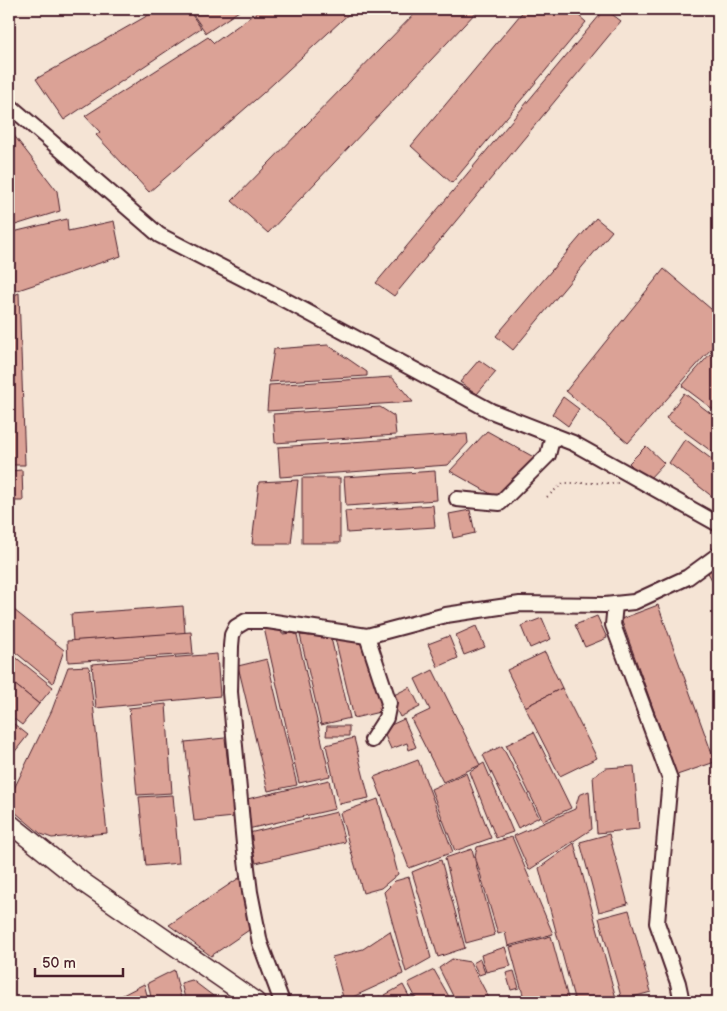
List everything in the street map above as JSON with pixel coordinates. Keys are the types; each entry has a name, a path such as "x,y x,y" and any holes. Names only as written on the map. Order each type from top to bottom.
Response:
{"street":[{"path":"9,106 159,235 491,410 574,443 718,524"},
{"path":"457,499 500,503 548,455 553,434"},
{"path":"282,1002 260,943 249,883 230,692 232,635 236,627 246,621 268,621 367,636 446,615 520,604 614,604 634,602 688,577 718,555"},
{"path":"614,604 612,625 670,780 657,923 678,983 682,1002"},
{"path":"367,636 389,703 386,718 372,740"},
{"path":"9,823 84,883 256,1002"}],"path":[{"path":"547,497 563,483 620,483 628,473"}],"building":[{"path":"159,9 188,9 201,28 64,120 36,79"},
{"path":"189,9 242,9 206,33"},
{"path":"261,9 354,9 262,94 149,192 96,135 100,132 85,116 208,37 214,43"},
{"path":"419,9 479,9 268,233 232,201"},
{"path":"525,9 571,9 586,22 452,183 411,146"},
{"path":"605,9 621,21 394,296 376,283"},
{"path":"9,129 57,191 60,211 9,227"},
{"path":"596,218 612,231 513,350 496,336"},
{"path":"67,219 68,231 114,221 121,256 9,293 9,233"},
{"path":"664,269 718,315 718,341 628,443 566,391"},
{"path":"19,293 25,465 9,465 9,297"},
{"path":"718,343 718,359 710,352"},
{"path":"328,345 367,372 367,376 269,382 274,349"},
{"path":"710,354 718,362 718,413 682,386"},
{"path":"479,360 496,372 477,394 460,382"},
{"path":"392,377 413,402 267,411 269,385"},
{"path":"684,393 718,419 718,456 666,418"},
{"path":"563,397 579,409 568,426 552,414"},
{"path":"380,407 394,416 396,435 275,443 273,414"},
{"path":"487,431 539,460 498,498 450,471"},
{"path":"467,434 468,443 448,465 280,477 278,447"},
{"path":"685,439 718,464 718,501 669,463"},
{"path":"646,446 664,463 647,481 629,463"},
{"path":"22,470 23,501 9,501 9,471"},
{"path":"435,471 437,500 346,506 344,477"},
{"path":"302,478 340,478 340,543 302,543"},
{"path":"298,480 291,544 252,544 259,482"},
{"path":"433,505 435,527 347,533 345,511"},
{"path":"470,510 475,533 453,538 449,514"},
{"path":"718,563 718,591 706,569"},
{"path":"658,605 715,762 677,775 621,619"},
{"path":"183,606 185,633 73,641 71,614"},
{"path":"14,610 64,650 53,683 9,647 9,614"},
{"path":"597,616 607,638 585,647 575,625"},
{"path":"542,618 551,639 530,648 521,626"},
{"path":"274,624 281,626 282,634 293,633 297,635 330,776 299,783 264,628"},
{"path":"476,626 485,647 464,655 456,635"},
{"path":"191,632 193,654 68,662 67,641"},
{"path":"300,635 331,638 350,718 321,725"},
{"path":"449,636 458,658 438,667 428,644"},
{"path":"335,638 366,642 384,711 354,718"},
{"path":"9,652 53,687 39,704 9,680"},
{"path":"545,652 562,688 525,707 507,670"},
{"path":"217,654 220,696 96,708 92,664"},
{"path":"267,659 297,785 268,791 238,666"},
{"path":"89,666 107,833 52,838 41,834 9,807 9,799 52,710 68,667"},
{"path":"433,670 480,765 443,782 411,719 430,710 415,679"},
{"path":"9,680 39,704 22,725 9,715"},
{"path":"410,687 420,707 400,717 390,697"},
{"path":"562,688 597,758 560,776 525,707"},
{"path":"166,704 172,793 137,795 129,708"},
{"path":"404,719 416,747 409,750 407,743 391,749 382,729"},
{"path":"9,720 28,735 9,759"},
{"path":"327,726 349,726 349,736 326,736"},
{"path":"534,732 571,808 543,821 506,745"},
{"path":"225,738 234,817 194,821 185,742"},
{"path":"354,738 369,798 339,804 326,745"},
{"path":"502,746 539,817 518,828 483,755"},
{"path":"418,760 453,852 409,868 374,777"},
{"path":"484,763 513,832 496,838 470,772"},
{"path":"634,766 639,829 597,833 593,776 606,768"},
{"path":"466,773 491,838 455,851 431,789"},
{"path":"329,780 335,809 248,829 243,800"},
{"path":"589,791 592,829 529,870 514,836 575,809 579,795"},
{"path":"173,795 179,863 146,866 139,797"},
{"path":"378,799 398,874 381,888 363,893 340,813"},
{"path":"337,812 345,842 256,863 249,833"},
{"path":"609,834 628,904 599,912 580,842"},
{"path":"512,837 553,934 508,946 505,932 498,934 475,856 477,847"},
{"path":"574,843 617,1002 575,1002 539,868"},
{"path":"472,849 495,935 466,943 445,858"},
{"path":"441,860 465,948 438,957 412,872"},
{"path":"242,876 252,928 211,956 169,925"},
{"path":"409,877 431,958 406,972 384,892 395,881"},
{"path":"629,910 651,992 622,1000 599,918"},
{"path":"390,931 403,974 344,1001 332,957 363,949"},
{"path":"551,936 569,1002 525,1002 510,947"},
{"path":"505,947 511,966 486,972 481,955"},
{"path":"452,959 470,962 491,1002 456,1002 439,968"},
{"path":"480,959 485,973 479,975 473,963"},
{"path":"174,970 182,1002 152,1002 148,983"},
{"path":"434,970 452,1002 418,1002 408,983"},
{"path":"514,971 519,988 511,990 506,973"},
{"path":"192,980 221,1002 186,1002 181,983"},
{"path":"144,984 149,1002 118,1002 117,998"},
{"path":"403,985 412,1002 389,1002 385,995"},
{"path":"380,996 384,1002 369,1002"}]}
